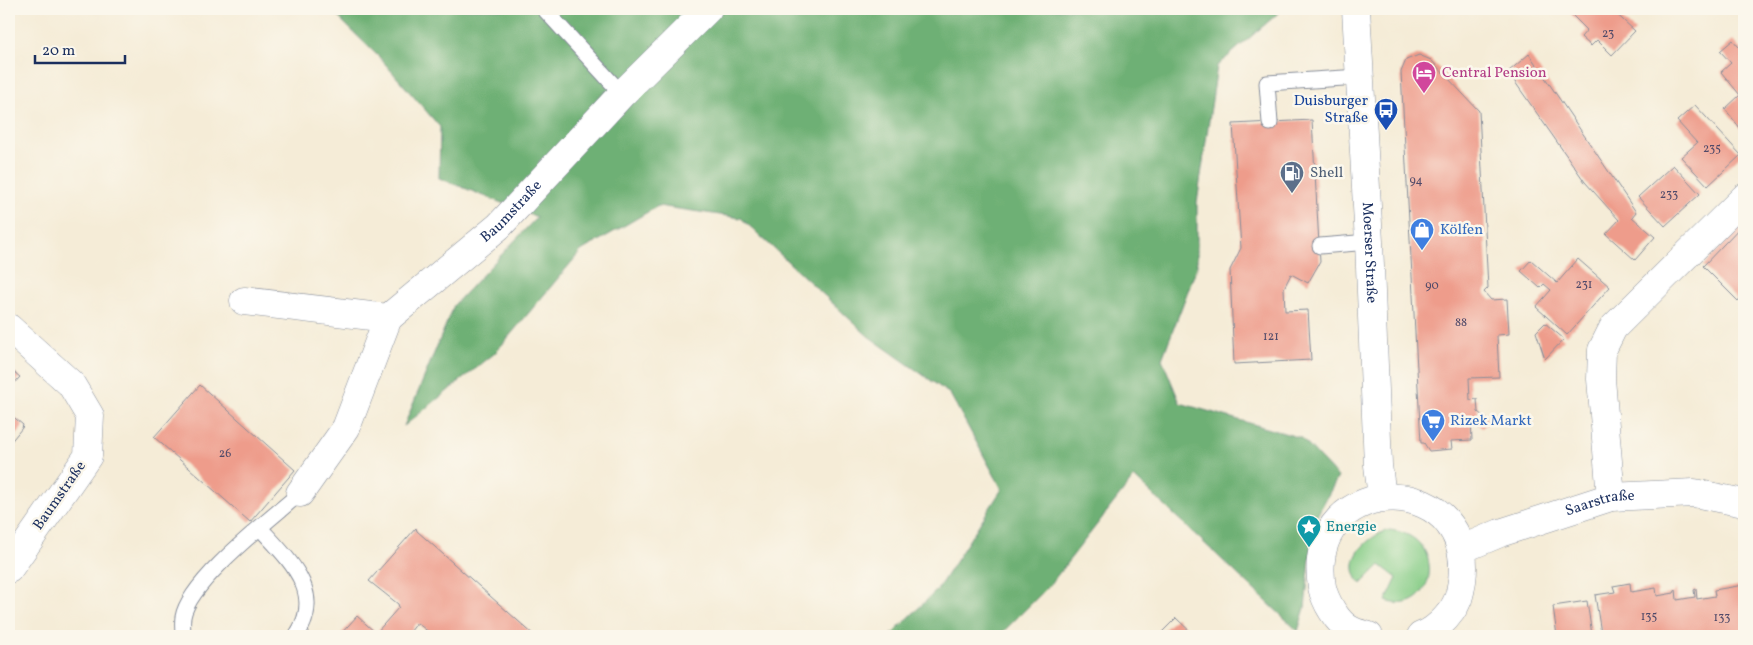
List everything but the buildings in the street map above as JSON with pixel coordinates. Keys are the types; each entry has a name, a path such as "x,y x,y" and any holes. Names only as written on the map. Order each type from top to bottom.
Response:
{"street":[{"name":"Baumstraße","path":"300,492 346,428 388,318 499,226 622,94 708,9"},
{"name":"Moerser Straße","path":"1356,9 1369,242 1378,465 1382,497"},
{"path":"1611,497 1601,379 1602,350 1613,328 1744,198"},
{"path":"244,301 388,318"},
{"name":"Baumstraße","path":"9,328 71,384 90,416 88,456 9,569"},
{"name":"Saarstraße","path":"1462,549 1500,533 1611,497 1694,493 1744,503"},
{"path":"1354,634 1336,616 1324,594 1319,568 1324,543 1338,521 1357,505 1382,497 1399,496 1416,500 1431,508 1445,519 1455,533 1462,549 1465,573 1460,596 1447,617 1422,636"}],"lane":[{"path":"544,9 622,94"},
{"path":"1270,123 1267,83 1359,77"},
{"path":"1320,246 1369,242"},
{"path":"183,636 183,616 196,591 223,562 300,492"},
{"path":"260,528 289,560 303,581 308,603 304,624 296,636"}],"green space":[{"path":"330,9 1283,9 1217,66 1197,203 1197,267 1162,359 1180,403 1301,438 1338,477 1314,521 1305,608 1298,631 1134,477 1049,586 999,636 890,636 937,590 1002,489 950,394 868,336 741,218 658,206 581,251 495,353 404,426 454,305 537,217 439,178 440,127 380,58"},
{"path":"1389,530 1408,535 1421,546 1428,559 1429,574 1425,588 1416,598 1403,603 1386,601 1397,578 1380,565 1361,584 1354,567 1355,558 1365,544"}],"place":[{"name":"Central Pension","path":"1424,94"},
{"name":"Duisburger Straße","path":"1386,131"},
{"name":"Shell","path":"1292,194"},
{"name":"Kölfen","path":"1422,251"},
{"name":"Rizek Markt","path":"1433,442"},
{"name":"Energie","path":"1309,548"}]}
